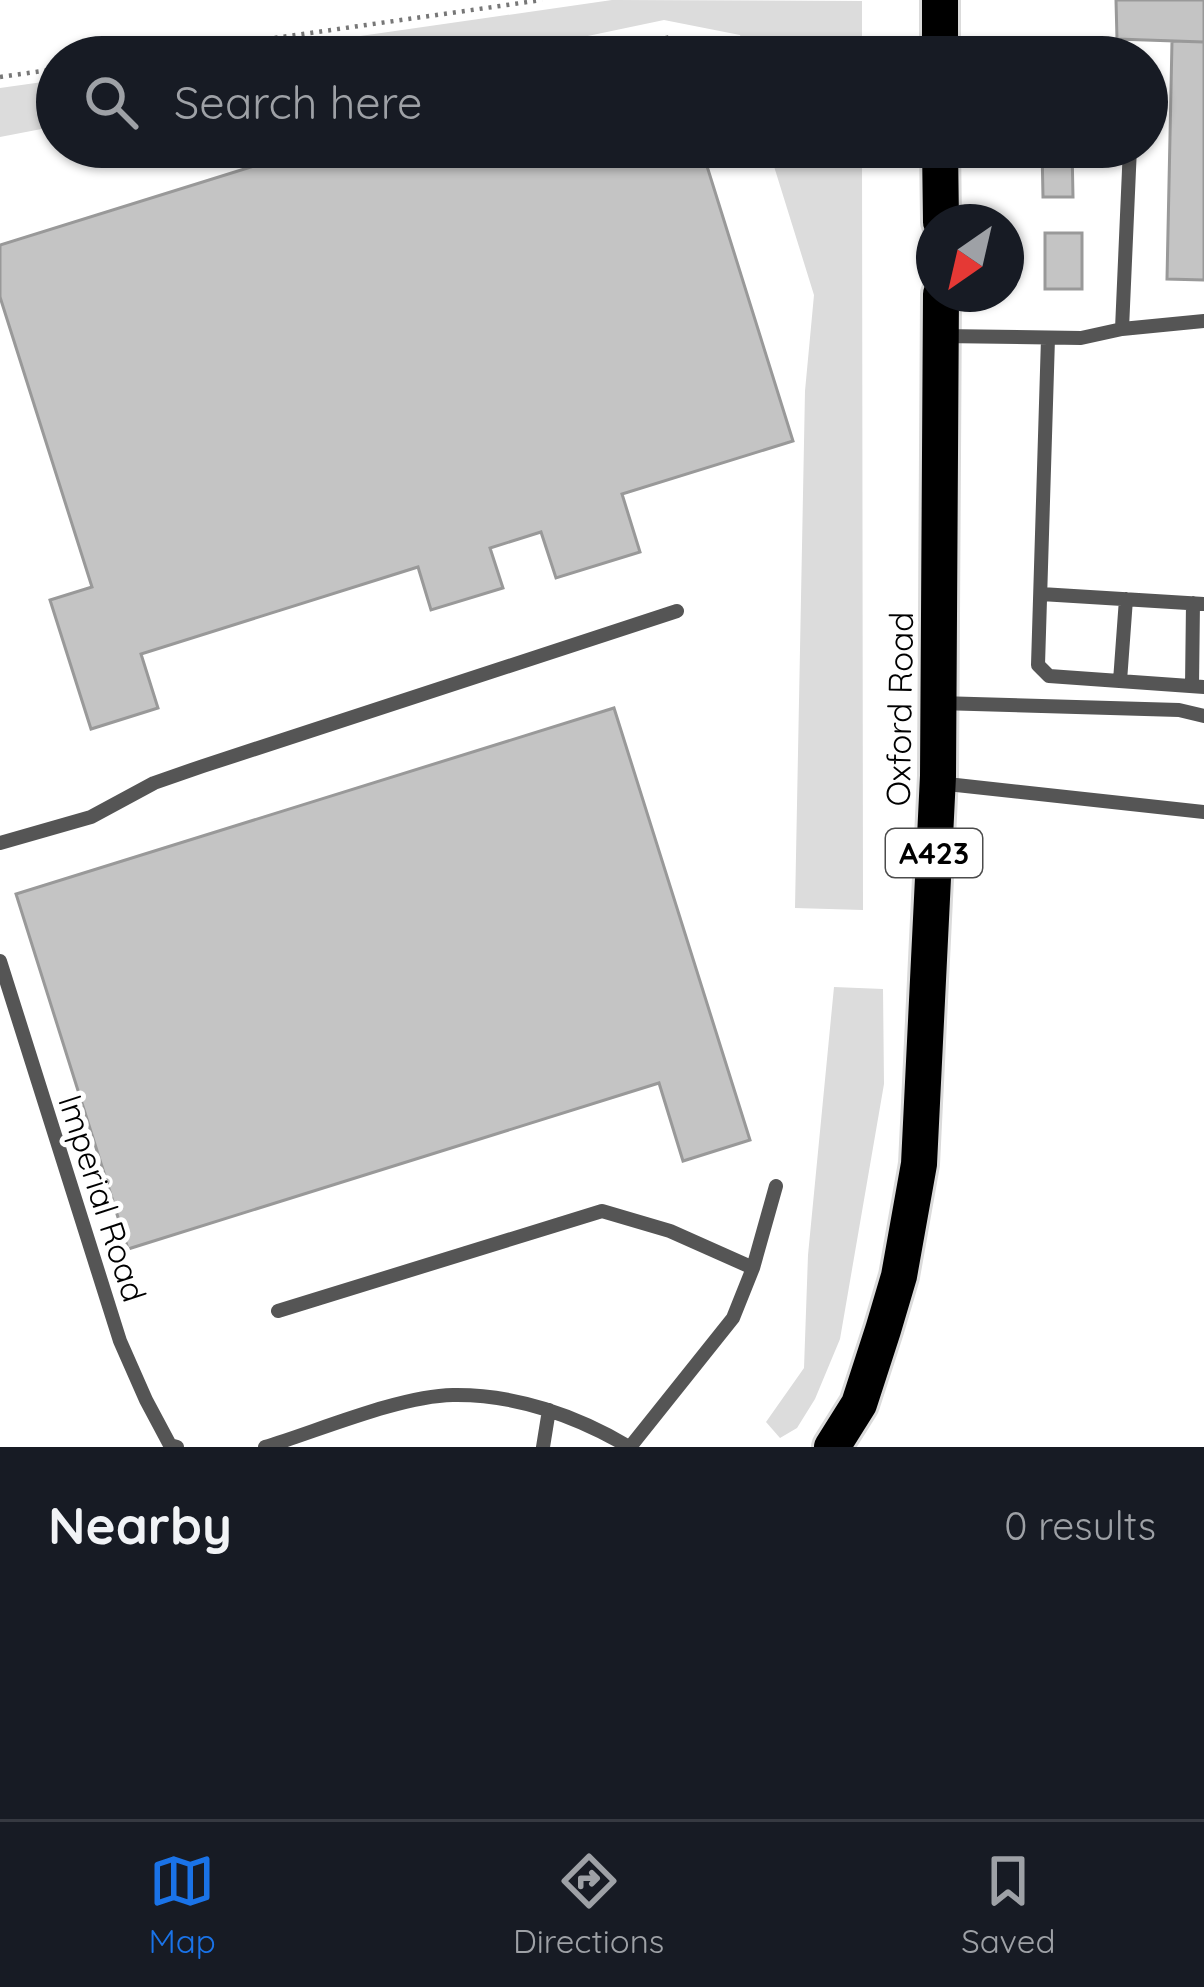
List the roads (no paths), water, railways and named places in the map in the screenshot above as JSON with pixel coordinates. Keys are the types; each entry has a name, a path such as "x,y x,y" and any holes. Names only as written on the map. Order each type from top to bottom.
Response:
{"highway":[{"path":"940,0 940,36"},
{"path":"940,168 941,204"},
{"name":"Oxford Road","path":"832,1447 859,1404 899,1276 919,1164 938,783 941,312"},
{"name":"Oxford Road","path":"859,1404 860,1447"}],"lane":[{"path":"1122,329 1129,168"},
{"path":"941,336 1081,338 1204,321"},
{"path":"1041,594 1198,603 1198,686 1049,676 1038,665 1048,338"},
{"path":"1116,708 1126,599"},
{"path":"0,843 91,817 154,783 203,766 677,611"},
{"path":"939,703 1180,710 1204,716"},
{"path":"938,783 1204,812"},
{"name":"Imperial Road","path":"0,962 4,990 120,1341 172,1446"},
{"path":"265,1447 394,1406 453,1395 549,1409 594,1426 629,1447 733,1318 776,1186"},
{"path":"278,1311 602,1211 670,1231 753,1268"},
{"path":"543,1447 549,1409"}]}
